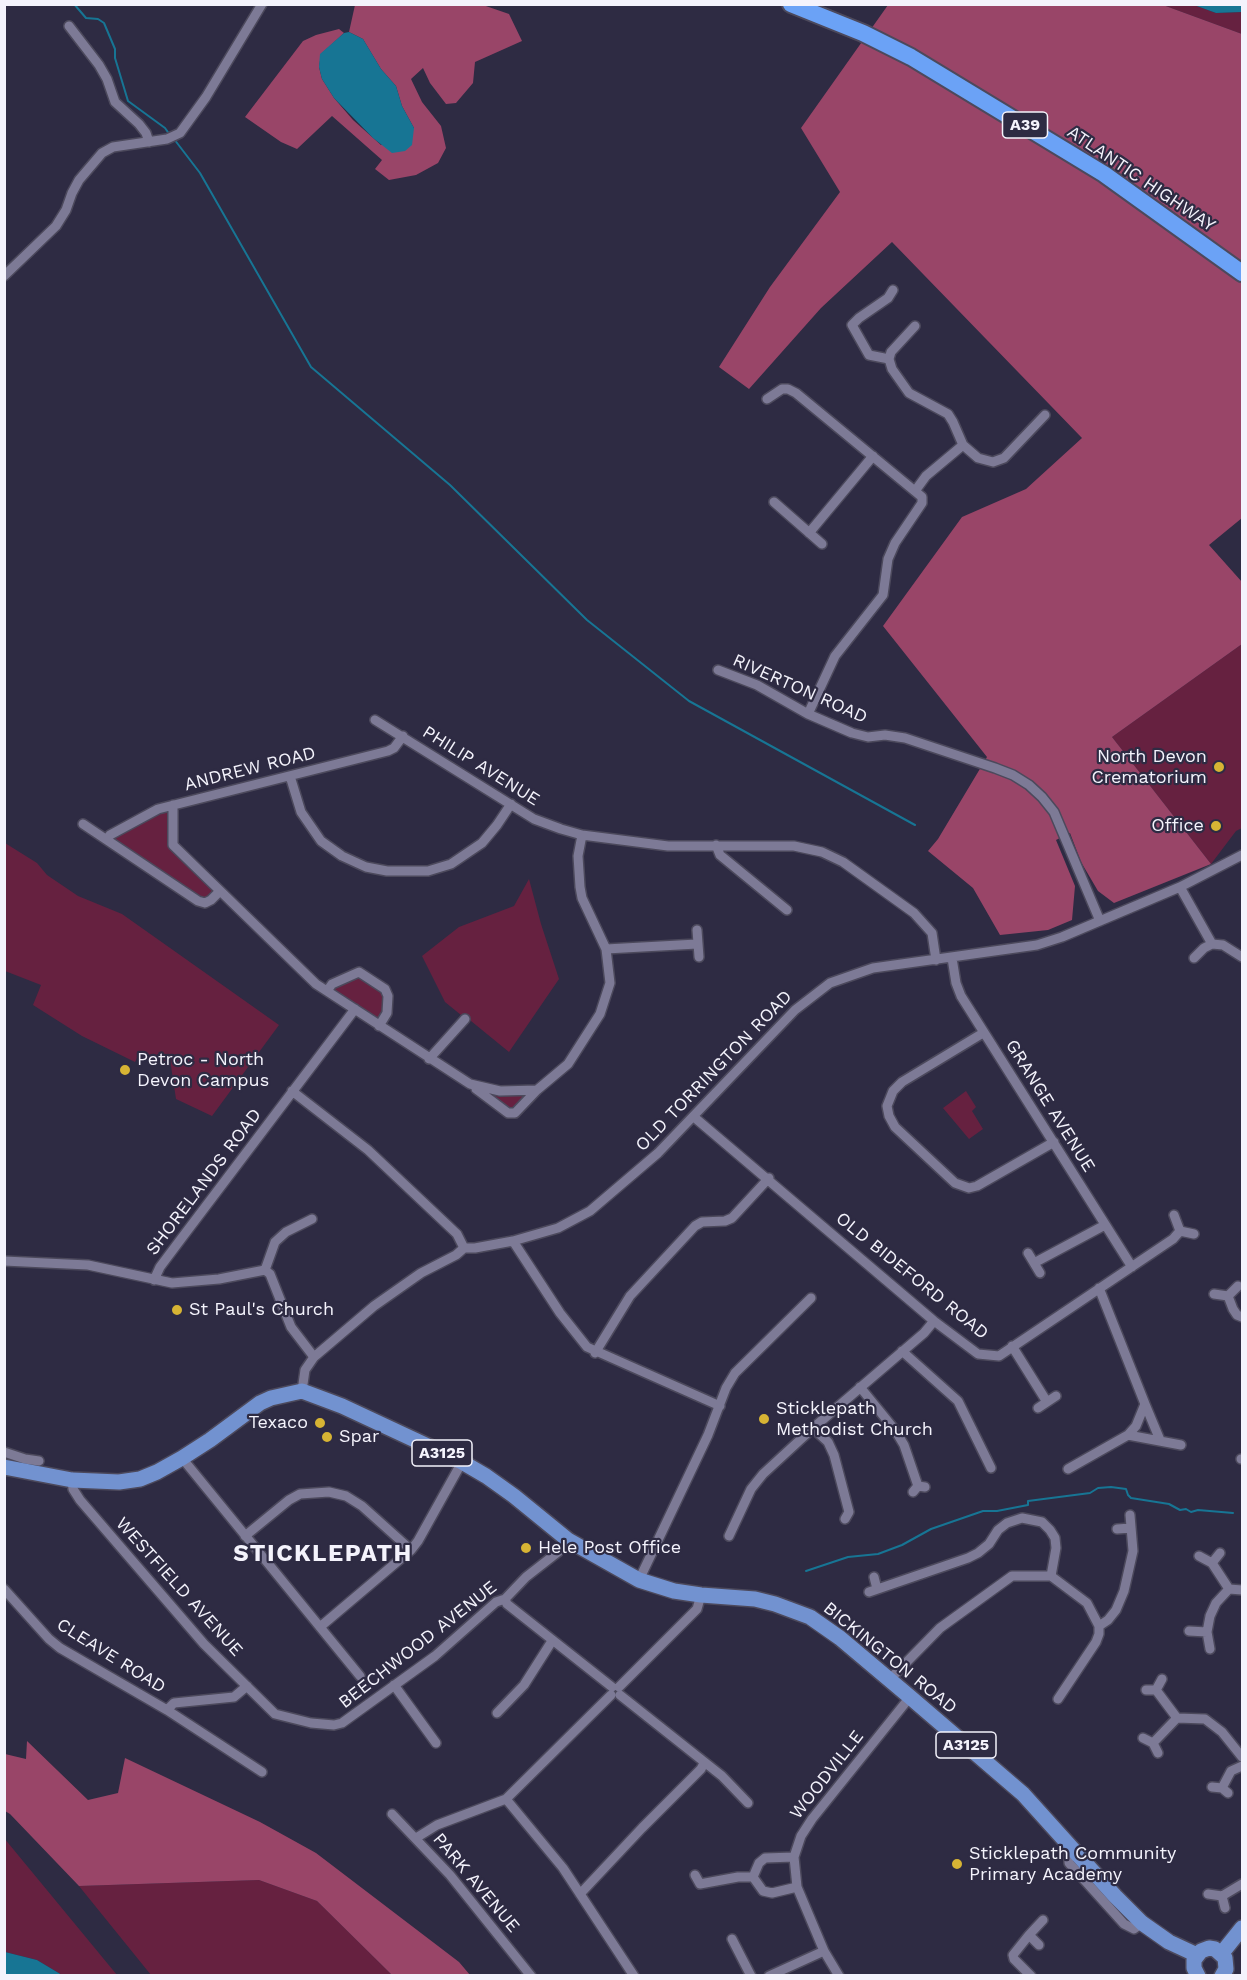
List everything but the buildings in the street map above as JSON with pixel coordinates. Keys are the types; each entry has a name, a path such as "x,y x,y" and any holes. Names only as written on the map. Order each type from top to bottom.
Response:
{"highway":[{"name":"ATLANTIC HIGHWAY","path":"792,4 863,33 911,57 1104,174 1242,273"}],"main road":[{"path":"4,1467 72,1480 119,1482 140,1479 182,1458 260,1403 302,1391"},
{"name":"BICKINGTON ROAD","path":"302,1391 342,1406 462,1462 514,1496 568,1540 639,1580 674,1591 755,1599 801,1613 823,1625 1023,1794 1142,1923 1169,1942 1197,1955"},
{"path":"1222,1953 1242,1928"},
{"path":"1198,1976 1194,1968 1197,1955 1209,1948 1222,1953 1226,1964 1222,1976"}],"street":[{"path":"4,276 56,226 80,180 102,153 113,147 167,140 180,133 206,97 262,4"},
{"path":"69,26 99,65 110,85 115,102 139,124 149,142"},
{"path":"889,359 869,355 852,325 858,318 888,298 893,290"},
{"path":"915,326 891,352 889,359 892,369 909,393 948,414 963,445 978,458 993,462 1004,458 1045,415"},
{"path":"767,399 782,389 796,393 922,497 922,503 895,543 888,558 883,595 835,656 808,714"},
{"path":"915,491 926,476 963,445"},
{"path":"809,533 873,456"},
{"path":"774,502 822,544"},
{"name":"RIVERTON ROAD","path":"718,670 757,685 808,714 852,733 868,738 885,735 905,738 995,768 1029,785 1054,812 1100,921"},
{"name":"PHILIP AVENUE","path":"375,720 534,819 582,835 668,846 794,846 822,852 843,862 914,913 927,926 934,942 936,960"},
{"name":"ANDREW ROAD","path":"106,839 158,809 388,752 403,736"},
{"path":"290,776 301,812 321,841 342,856 387,871 428,871 451,864 482,843 511,804"},
{"path":"173,806 173,845 316,984 470,1084 511,1114 515,1113 537,1090 568,1064 600,1014 610,983 606,949 582,898 578,856 582,835"},
{"path":"83,824 198,902 205,903 211,900 220,891"},
{"path":"716,845 720,855 787,910"},
{"name":"OLD TORRINGTON ROAD","path":"302,1391 305,1370 314,1357 389,1295 421,1274 456,1255 464,1248 513,1241 558,1228 590,1211 658,1153 795,1010 823,988 873,968 1037,945 1062,937 1180,887 1242,855"},
{"path":"1180,887 1212,944"},
{"path":"697,930 699,957"},
{"path":"606,949 697,944"},
{"path":"1194,958 1212,944 1223,945 1242,957"},
{"name":"GRANGE AVENUE","path":"952,958 956,983 961,996 1132,1267"},
{"path":"327,992 332,984 352,974 359,972 370,979 385,989 388,996 387,1013 379,1026"},
{"name":"SHORELANDS ROAD","path":"154,1280 160,1267 180,1239 355,1009"},
{"path":"429,1059 465,1019"},
{"path":"983,1033 902,1082 893,1091 887,1106 895,1127 955,1183 969,1188 977,1186 1054,1142"},
{"path":"470,1084 500,1091 537,1090"},
{"path":"292,1091 368,1150 457,1234 464,1248"},
{"name":"OLD BIDEFORD ROAD","path":"694,1117 934,1321 978,1354 999,1356 1173,1239 1180,1231"},
{"path":"595,1353 630,1296 695,1226 702,1222 725,1221 732,1218 769,1179"},
{"path":"1174,1215 1180,1231 1194,1234"},
{"path":"265,1270 275,1242 286,1232 313,1218"},
{"path":"1034,1263 1105,1225"},
{"path":"513,1241 560,1313 587,1347 595,1353 720,1406"},
{"path":"1028,1253 1040,1273"},
{"path":"4,1261 88,1265 172,1283 196,1282 265,1270 270,1274 291,1327 314,1357"},
{"path":"1228,1296 1238,1286"},
{"path":"1100,1288 1160,1440"},
{"path":"1214,1294 1228,1296"},
{"path":"1228,1296 1233,1310 1242,1317"},
{"path":"639,1580 708,1435 726,1388 735,1373 811,1298"},
{"path":"735,1532 751,1489 763,1474 924,1333 934,1321"},
{"path":"1012,1346 1042,1405 1056,1396"},
{"path":"902,1351 958,1401 991,1468"},
{"path":"860,1387 895,1430 904,1445 919,1488"},
{"path":"1068,1469 1128,1435 1136,1426 1145,1404"},
{"path":"813,1428 828,1443 834,1455 851,1516"},
{"path":"1128,1435 1181,1445"},
{"path":"4,1452 39,1461"},
{"path":"182,1458 360,1676"},
{"path":"320,1627 411,1550 462,1462"},
{"name":"WESTFIELD AVENUE","path":"72,1480 73,1489 80,1500 158,1593 269,1710"},
{"path":"245,1536 289,1500 300,1494 329,1492 346,1496 362,1506 411,1550"},
{"path":"1099,1626 1116,1610 1124,1591 1133,1551 1131,1515"},
{"path":"874,1576 873,1590 968,1558 989,1544 998,1530 1007,1523 1022,1518 1042,1522 1055,1538 1052,1576"},
{"path":"1117,1529 1131,1528"},
{"name":"BEECHWOOD AVENUE","path":"269,1710 275,1714 311,1723 342,1724 435,1656 558,1552 568,1540"},
{"path":"1212,1563 1220,1553"},
{"path":"1199,1556 1212,1563 1229,1589"},
{"path":"889,1680 940,1628 1012,1576 1052,1576 1087,1603 1099,1626 1099,1634 1095,1642 1058,1699"},
{"name":"CLEAVE ROAD","path":"4,1589 60,1648 167,1710 174,1703 234,1697 247,1686"},
{"path":"1229,1589 1242,1590"},
{"path":"1210,1649 1207,1632 1210,1616 1216,1603 1229,1589"},
{"path":"416,1838 437,1825 506,1799 697,1609 701,1595"},
{"path":"501,1600 722,1776 748,1803"},
{"path":"1189,1631 1207,1632"},
{"path":"497,1713 524,1685 552,1641"},
{"path":"1162,1679 1151,1690 1177,1718 1205,1719 1222,1732 1242,1758 1242,1766 1231,1770 1221,1790"},
{"path":"394,1685 436,1743"},
{"name":"WOODVILLE","path":"838,1976 824,1951 797,1887 794,1857 801,1836 812,1819 910,1697"},
{"path":"167,1710 262,1772"},
{"path":"1153,1743 1177,1718"},
{"path":"1143,1738 1153,1743 1158,1753"},
{"path":"580,1894 701,1769 704,1763"},
{"path":"506,1799 563,1868 634,1976"},
{"name":"PARK AVENUE","path":"392,1814 463,1890 531,1976"},
{"path":"753,1877 759,1863 765,1858 794,1857"},
{"path":"695,1875 700,1884 738,1877 753,1877"},
{"path":"753,1877 763,1891 772,1893 797,1887"},
{"path":"1208,1894 1222,1896 1242,1884"},
{"path":"1222,1896 1225,1908"},
{"path":"1030,1976 1013,1955 1043,1920"},
{"path":"1029,1935 1039,1945"},
{"path":"732,1939 751,1976"},
{"path":"768,1976 824,1951"}],"shaded area":[{"path":"480,4 509,14 522,41 475,62 473,83 456,103 446,104 430,83 423,68 411,79 422,102 441,126 446,148 438,163 416,175 389,180 375,169 382,160 332,116 297,149 281,142 245,117 303,41 339,29 344,33 321,54 319,67 322,79 334,98 353,120 381,145 414,128 402,106 396,86 381,69 363,39 349,32 355,5"},
{"path":"888,5 1163,5 1242,34 1242,518 1209,545 1242,582 1242,644 1112,737 1211,864 1114,903 1098,891 1081,862 1070,833 1056,840 1075,886 1072,920 1048,930 1000,935 973,888 928,851 938,839 987,757 883,626 962,517 1026,489 1082,438 892,242 821,308 749,389 719,367 770,287 840,192 801,128"},
{"path":"1163,5 1194,5 1216,13 1242,12 1242,34"},
{"name":"North Devon Crematorium","path":"1242,644 1242,828 1236,831 1211,864 1112,737"},
{"path":"160,811 169,811 169,844 214,892 208,898 200,899 112,839"},
{"path":"5,843 37,863 47,875 78,896 122,914 279,1025 212,1116 176,1099 171,1066 140,1052 135,1062 82,1036 33,1005 41,985 5,971"},
{"path":"529,879 559,979 509,1052 471,1021 465,1013 461,1015 445,1002 422,956 459,927 514,906"},
{"path":"358,975 381,990 385,997 384,1011 379,1022 332,991 334,986"},
{"path":"966,1091 976,1107 972,1111 983,1129 969,1139 943,1108"},
{"path":"496,1094 521,1095 524,1098 510,1110 493,1098"},
{"path":"27,1741 88,1800 118,1793 125,1758 260,1822 316,1853 459,1962 470,1975 392,1975 317,1901 259,1880 79,1886 5,1811 5,1754 26,1759"},
{"path":"4,1838 117,1975 62,1975 37,1960 5,1952"},
{"path":"259,1880 317,1901 392,1975 151,1975 79,1886"}],"water":[{"path":"1194,5 1242,5 1242,12 1216,13"},
{"path":"349,32 363,39 381,69 396,86 402,106 414,128 412,145 405,151 392,153 373,138 334,98 322,79 319,67 320,54 344,33"},
{"path":"5,1952 37,1960 62,1975 5,1975"}],"waterway":[{"path":"74,4 86,18 98,19 104,23 115,49 115,58 128,101 165,128 170,135"},
{"path":"174,139 200,173 311,367 450,485 587,620 689,701 915,825"},
{"path":"806,1571 848,1557 878,1554 902,1545 931,1529 983,1511 997,1511 1028,1505 1028,1501 1090,1493 1098,1488 1126,1489 1131,1498 1169,1504 1180,1510 1233,1513"}],"place":[{"name":"North Devon Crematorium","path":"1219,767"},
{"name":"Office","path":"1216,826"},
{"name":"Petroc - North Devon Campus","path":"125,1070"},
{"name":"St Paul's Church","path":"177,1310"},
{"name":"Sticklepath Methodist Church","path":"764,1419"},
{"name":"Texaco","path":"320,1423"},
{"name":"Spar","path":"327,1437"},
{"name":"Hele Post Office","path":"526,1548"},
{"name":"Sticklepath Community Primary Academy","path":"957,1864"}],"district":[{"name":"STICKLEPATH","path":"323,1554"}]}
